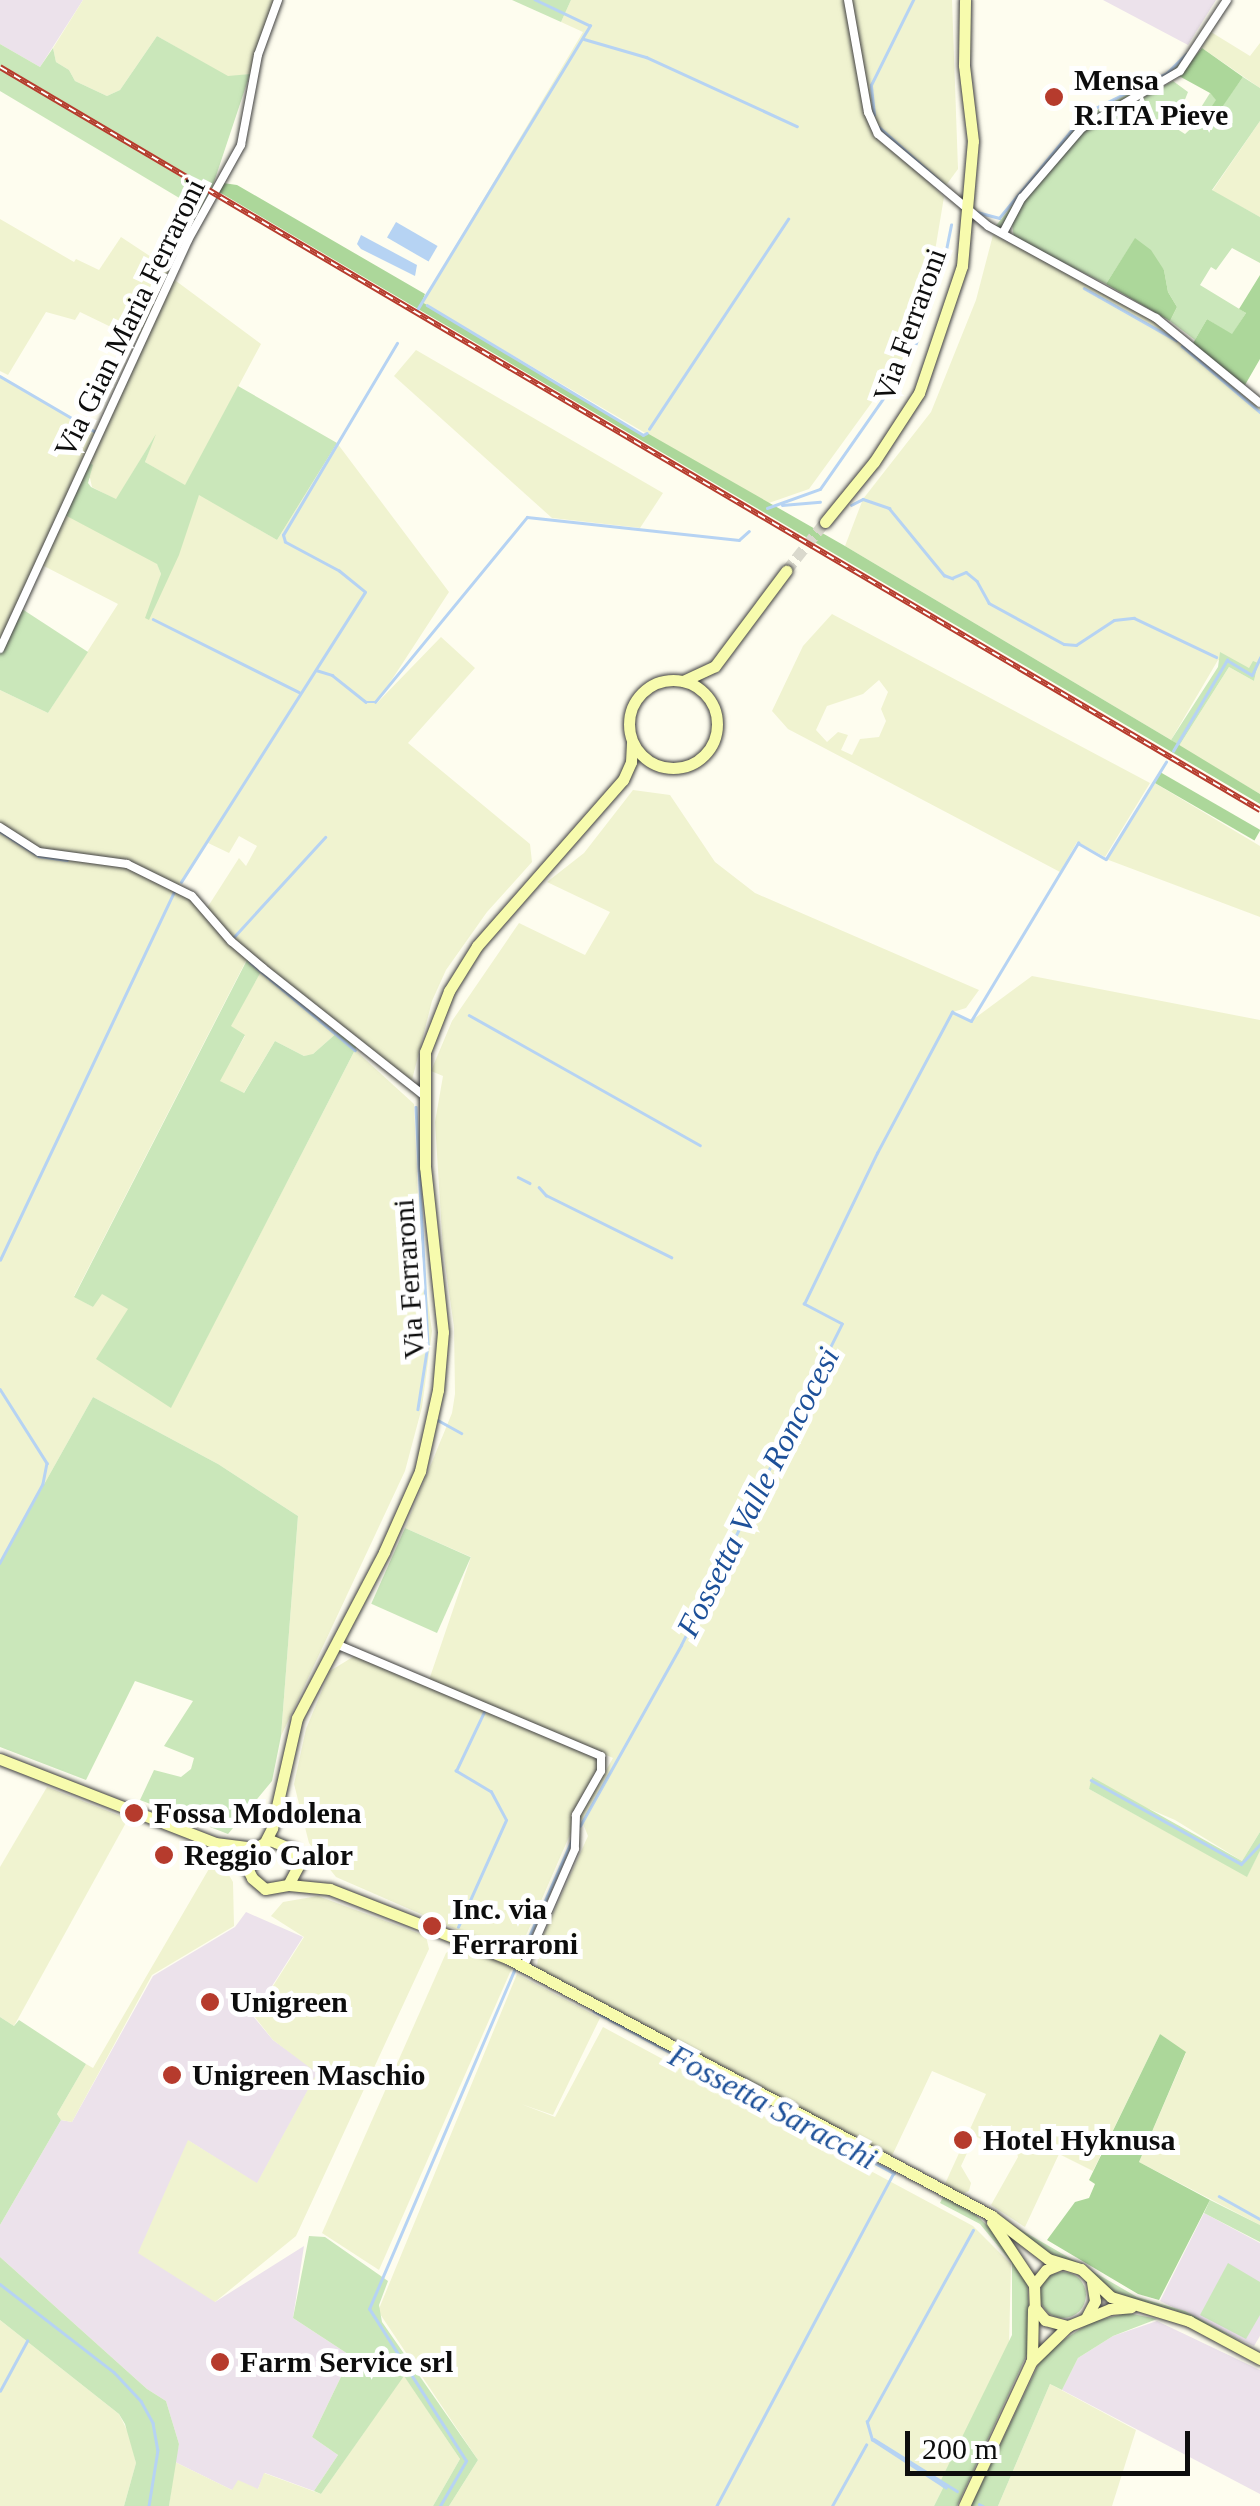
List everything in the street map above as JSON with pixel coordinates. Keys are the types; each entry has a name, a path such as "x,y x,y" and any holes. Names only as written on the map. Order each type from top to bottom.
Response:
{"main road":[{"name":"Via Ferraroni","path":"826,522 874,462 919,393 962,266 974,140 964,64 965,0"},
{"path":"714,666 710,700 716,731 706,753 678,768 654,764 632,742 629,718 639,696 659,682 684,682 714,666 786,571"},
{"path":"684,682 710,700"},
{"name":"Via Ferraroni","path":"260,1845 277,1809 297,1718 420,1471 441,1369 444,1332 428,1206 425,1052 462,970 505,911 623,780 631,762 632,742"},
{"name":"Via Ferraroni","path":"623,780 654,764"},
{"path":"0,1760 215,1843 249,1868 252,1878 264,1888 289,1885 330,1889 476,1943 981,2211 1035,2249 1080,2268 1111,2297 1189,2320 1260,2359"},
{"name":"Via Ferraroni","path":"277,1809 288,1846"},
{"path":"215,1843 260,1845 278,1840 288,1846 298,1864 330,1889"},
{"path":"249,1868 260,1845"},
{"path":"289,1885 298,1864"},
{"path":"981,2211 1034,2285 1032,2362"},
{"path":"1034,2285 1046,2270 1064,2264"},
{"path":"1086,2318 1095,2300 1092,2282"},
{"path":"1033,2300 1045,2320 1068,2326"},
{"path":"964,2506 1032,2362 1068,2326 1136,2307"}],"street":[{"name":"Via Gian Maria Ferraroni","path":"0,649 188,240 242,145 258,55 278,0"},
{"path":"848,0 872,125 969,212 1156,318 1260,403"},
{"path":"1003,233 1022,198 1082,128 1118,104 1173,77 1192,58 1228,0"},
{"path":"0,827 44,853 120,862 196,898 231,940 262,968 423,1095"},
{"path":"336,1644 599,1753 601,1771 577,1812 577,1843 524,1966"},
{"path":"1026,2269 1035,2249"}],"shaded area":[{"path":"0,0 83,0 40,67 0,44"},
{"path":"1103,0 1216,0 1188,45"},
{"path":"246,1912 303,1937 253,2016 273,2040 318,2072 257,2184 189,2141 215,2302 304,2246 293,2318 351,2356 312,2437 338,2455 314,2491 265,2473 258,2489 232,2490 175,2462 179,2444 166,2401 147,2389 0,2257 0,2225 61,2120 72,2122 153,1976 235,1927"},
{"path":"1204,2213 1260,2243 1260,2336 1254,2346 1160,2301"},
{"path":"1157,2321 1260,2370 1260,2494 1062,2390 1078,2358 1113,2336"}],"green space":[{"path":"83,0 275,0 250,74 228,77 157,36 120,90 107,96 75,81 69,70 56,62 53,48"},
{"path":"512,0 571,0 561,22"},
{"path":"571,0 845,0 869,123 944,197 930,281 907,354 809,489 766,504 422,302 583,32 561,22"},
{"path":"850,0 952,0 958,169 947,184 942,186 881,134 870,112"},
{"path":"1211,32 1250,56 1260,43 1260,88 1202,48"},
{"path":"157,36 228,76 250,74 213,185 188,233 184,231 186,202 0,91 0,44 40,67 53,48 56,62 69,70 75,81 107,96 120,90"},
{"path":"1202,48 1243,77 1218,113 1210,109 1216,100 1210,93 1179,76"},
{"path":"1186,55 1191,58 1165,80 1085,123 1004,227 994,228 1084,117 1173,70"},
{"path":"1243,77 1260,88 1260,121 1212,190 1260,217 1260,263 1232,248 1216,270 1211,267 1200,285 1246,313 1232,335 1207,319 1195,340 1170,321 1177,307 1168,292 1164,270 1135,239 1106,284 1014,238 1012,224 1022,204 1078,134 1173,81 1188,92 1174,127 1185,134 1199,121 1195,117 1210,93 1216,99 1217,113"},
{"path":"1260,121 1260,217 1212,191"},
{"path":"223,183 237,185 425,294 422,302 643,435 647,433 845,546 1171,740 1260,794 1260,804 219,192"},
{"path":"0,219 74,262 76,259 99,270 121,237 174,272 172,278 261,344 185,486 145,462 153,439 116,500 92,487 90,478 74,485 130,547 157,563 161,574 157,595 199,494 277,540 337,443 449,592 376,704 441,637 475,668 408,743 530,844 532,862 487,912 446,970 432,1001 412,1080 340,1030 312,1055 304,1056 275,1041 243,1094 219,1081 245,1036 230,1026 263,968 249,955 74,1296 93,1307 101,1293 129,1309 171,1407 355,1050 414,1104 420,1248 432,1331 422,1407 405,1471 281,1736 298,1516 218,1464 93,1397 0,1563 0,690 48,713 118,604 40,564 0,649 0,376 97,433 142,342 80,312 75,320 46,312 8,375 0,371","holes":["239,836 257,846 246,866 239,858 207,908 220,924 178,887 206,842 229,853"]},
{"path":"993,235 1131,303 1260,403 1260,794 1179,746 1229,667 1254,681 1258,663 1249,668 1218,660 1171,740 845,546 863,499 931,412 976,300"},
{"path":"1135,238 1151,250 1164,270 1168,292 1177,307 1170,321 1106,284"},
{"path":"1260,275 1260,359 1245,385 1192,345 1207,319 1232,334 1246,313 1239,309"},
{"path":"416,350 663,493 640,528 552,518 394,376"},
{"path":"238,386 337,443 277,540 199,495 179,555 149,620 145,618 161,574 157,564 63,514 85,460 93,465 88,483 91,487 116,499 156,434 145,462 185,485"},
{"path":"19,607 88,652 48,713 0,690 0,649"},
{"path":"832,614 1150,783 1105,857 1077,842 1060,872 788,729 772,711 803,646","holes":["879,680 888,692 881,709 886,721 879,737 860,739 852,755 841,750 848,735 838,732 827,742 816,730 827,706 863,694"]},
{"path":"1220,652 1249,668 1253,661 1258,663 1254,681 1229,667 1179,746 1171,740 1218,667"},
{"path":"1160,772 1260,830 1254,840 1154,782"},
{"path":"1153,782 1260,846 1260,917 1106,859"},
{"path":"633,790 670,795 715,862 755,893 979,990 966,1008 953,1012 971,1021 1032,976 1260,1020 1260,1832 1242,1861 1175,1820 1091,1784 1089,1789 1247,1876 1260,1851 1260,2225 1139,2162 1186,2053 1160,2034 1093,2171 1059,2154 1025,2227 991,2205 1018,2157 1013,2136 991,2125 983,2140 975,2136 961,2166 971,2183 969,2191 960,2195 944,2186 986,2094 932,2071 891,2158 537,1968 539,1945 588,1836 580,1816 613,1758 429,1680 471,1557 405,1528 452,1413 455,1394 454,1327 443,1250 435,1122 443,1076 431,1071 452,1021 519,923 585,955 610,912 547,882 584,853"},
{"path":"249,956 263,968 231,1026 245,1035 220,1081 244,1093 275,1041 304,1056 313,1054 339,1031 357,1046 171,1408 96,1359 128,1309 102,1294 93,1307 74,1297"},
{"path":"93,1397 218,1464 298,1516 281,1736 272,1781 228,1834 140,1800 154,1770 181,1777 191,1769 194,1758 164,1746 193,1701 135,1681 86,1780 0,1747 0,1563"},
{"path":"405,1528 471,1557 437,1633 371,1604"},
{"path":"356,1655 594,1753 600,1760 600,1770 573,1817 572,1830 517,1956 336,1877 309,1843 294,1784 306,1729 330,1671"},
{"path":"1092,1777 1242,1861 1260,1832 1260,1851 1247,1877 1089,1789"},
{"path":"47,1787 128,1819 14,2026 0,2017 0,1867"},
{"path":"217,1855 233,1882 234,1926 152,1975 72,2122 61,2120 57,2114 86,2064 93,2068"},
{"path":"318,1896 426,1936 429,1949 296,2236 215,2302 138,2253 188,2140 257,2183 317,2073 273,2040 254,2016 304,1937 271,1916 283,1902"},
{"path":"458,1944 512,1968 379,2270 322,2233 446,1953"},
{"path":"517,1974 600,2018 553,2115 521,2104 555,2117 603,2027 973,2226 1011,2264 1009,2346 939,2484 943,2488 934,2506 449,2506 478,2460 378,2311"},
{"path":"0,2017 14,2026 19,2020 86,2064 57,2114 61,2120 0,2225"},
{"path":"1160,2034 1186,2052 1139,2162 1210,2200 1159,2300 1138,2294 1047,2240 1075,2202 1089,2198 1095,2184 1089,2180"},
{"path":"947,2189 1000,2237 1027,2280 1029,2311 1027,2354 957,2506 934,2506 943,2488 939,2484 1012,2335 1012,2263 980,2224 940,2203"},
{"path":"1210,2200 1260,2225 1260,2242 1204,2213"},
{"path":"1016,2227 1137,2297 1185,2311 1244,2342 1174,2310 1121,2297 1054,2258"},
{"path":"309,2236 325,2237 388,2281 379,2305 382,2322 478,2460 449,2506 433,2506 460,2459 404,2376 321,2494 314,2491 338,2455 312,2437 351,2356 293,2318"},
{"path":"0,2257 147,2389 166,2401 179,2444 169,2506 124,2506 136,2463 125,2424 119,2414 0,2320"},
{"path":"1228,2263 1260,2282 1260,2315 1246,2339 1200,2315"},
{"path":"1063,2272 1080,2278 1086,2295 1080,2312 1063,2318 1046,2312 1040,2295 1046,2278"},
{"path":"1128,2313 1157,2319 1113,2336 1078,2358 1062,2390 1050,2384 998,2506 971,2506 1044,2353 1091,2322"},
{"path":"0,2320 119,2414 130,2436 136,2463 124,2506 0,2506"},
{"path":"404,2375 460,2459 433,2506 169,2506 175,2462 232,2490 238,2480 258,2489 264,2473 321,2494"},
{"path":"1050,2384 1136,2430 1112,2506 998,2506"}],"water":[{"path":"396,222 438,246 429,262 387,238"},
{"path":"361,235 417,265 415,276 361,249 357,244"}],"waterway":[{"path":"417,310 590,26 535,0"},
{"path":"874,115 871,85 913,0"},
{"path":"584,39 646,57 797,126"},
{"path":"1091,110 1167,73 1186,54"},
{"path":"977,212 999,218 1083,116"},
{"path":"879,127 944,185"},
{"path":"649,429 788,219"},
{"path":"911,357 942,270 951,225"},
{"path":"1084,288 1176,340"},
{"path":"427,305 643,435 647,433"},
{"path":"181,882 365,592 339,571 285,542 283,535 397,343"},
{"path":"1182,346 1260,412"},
{"path":"767,508 820,489 908,363"},
{"path":"0,376 96,432"},
{"path":"851,505 863,499 889,508 944,575 952,578 966,572 977,581 989,603 1064,644 1076,645 1114,620 1134,618 1216,657"},
{"path":"782,505 820,502"},
{"path":"316,670 332,675 366,702 375,702 527,517 739,540 749,531"},
{"path":"153,619 299,692"},
{"name":"Fossetta Valle Roncocesi","path":"1173,751 1227,660 1252,675 1260,658"},
{"name":"Fossetta Valle Roncocesi","path":"580,1826 681,1645 842,1324 804,1304 877,1153 952,1012 971,1021 1078,843 1106,859 1166,762"},
{"path":"0,831 39,856 67,860"},
{"path":"232,939 325,837"},
{"path":"0,1260 174,892"},
{"path":"250,962 355,1050"},
{"path":"469,1015 700,1145"},
{"path":"416,1107 428,1345 418,1409"},
{"path":"518,1177 530,1183"},
{"path":"539,1187 546,1195 671,1257"},
{"path":"0,1389 47,1463 43,1484 0,1563"},
{"path":"436,1419 461,1433"},
{"path":"458,1927 506,1820 491,1792 456,1771 484,1712"},
{"path":"1091,1780 1241,1864 1260,1844"},
{"name":"Fossetta Valle Roncocesi","path":"523,1950 573,1837"},
{"name":"Fossetta Valle Roncocesi","path":"440,2506 466,2461 369,2309 514,1971"},
{"name":"Fossetta Saracchi","path":"594,2011 894,2173 717,2506"},
{"path":"1219,2196 1260,2219"},
{"path":"946,2488 872,2440 867,2422 973,2230"},
{"path":"0,2284 114,2372 141,2401 153,2423 158,2450 149,2506"},
{"path":"0,2391 27,2341"},
{"path":"874,2439 957,2491"},
{"path":"832,2506 866,2445"},
{"path":"979,2504 983,2506"}],"tunnel":[{"path":"786,571 825,522"}],"railway":[{"path":"0,67 1260,810"}],"place":[{"name":"Mensa R.ITA Pieve","path":"1054,97"},
{"name":"Fossa Modolena","path":"134,1813"},
{"name":"Reggio Calor","path":"164,1855"},
{"name":"Inc. via Ferraroni","path":"432,1926"},
{"name":"Unigreen","path":"210,2002"},
{"name":"Unigreen Maschio","path":"172,2075"},
{"name":"Hotel Hyknusa","path":"963,2140"},
{"name":"Farm Service srl","path":"220,2362"}]}
